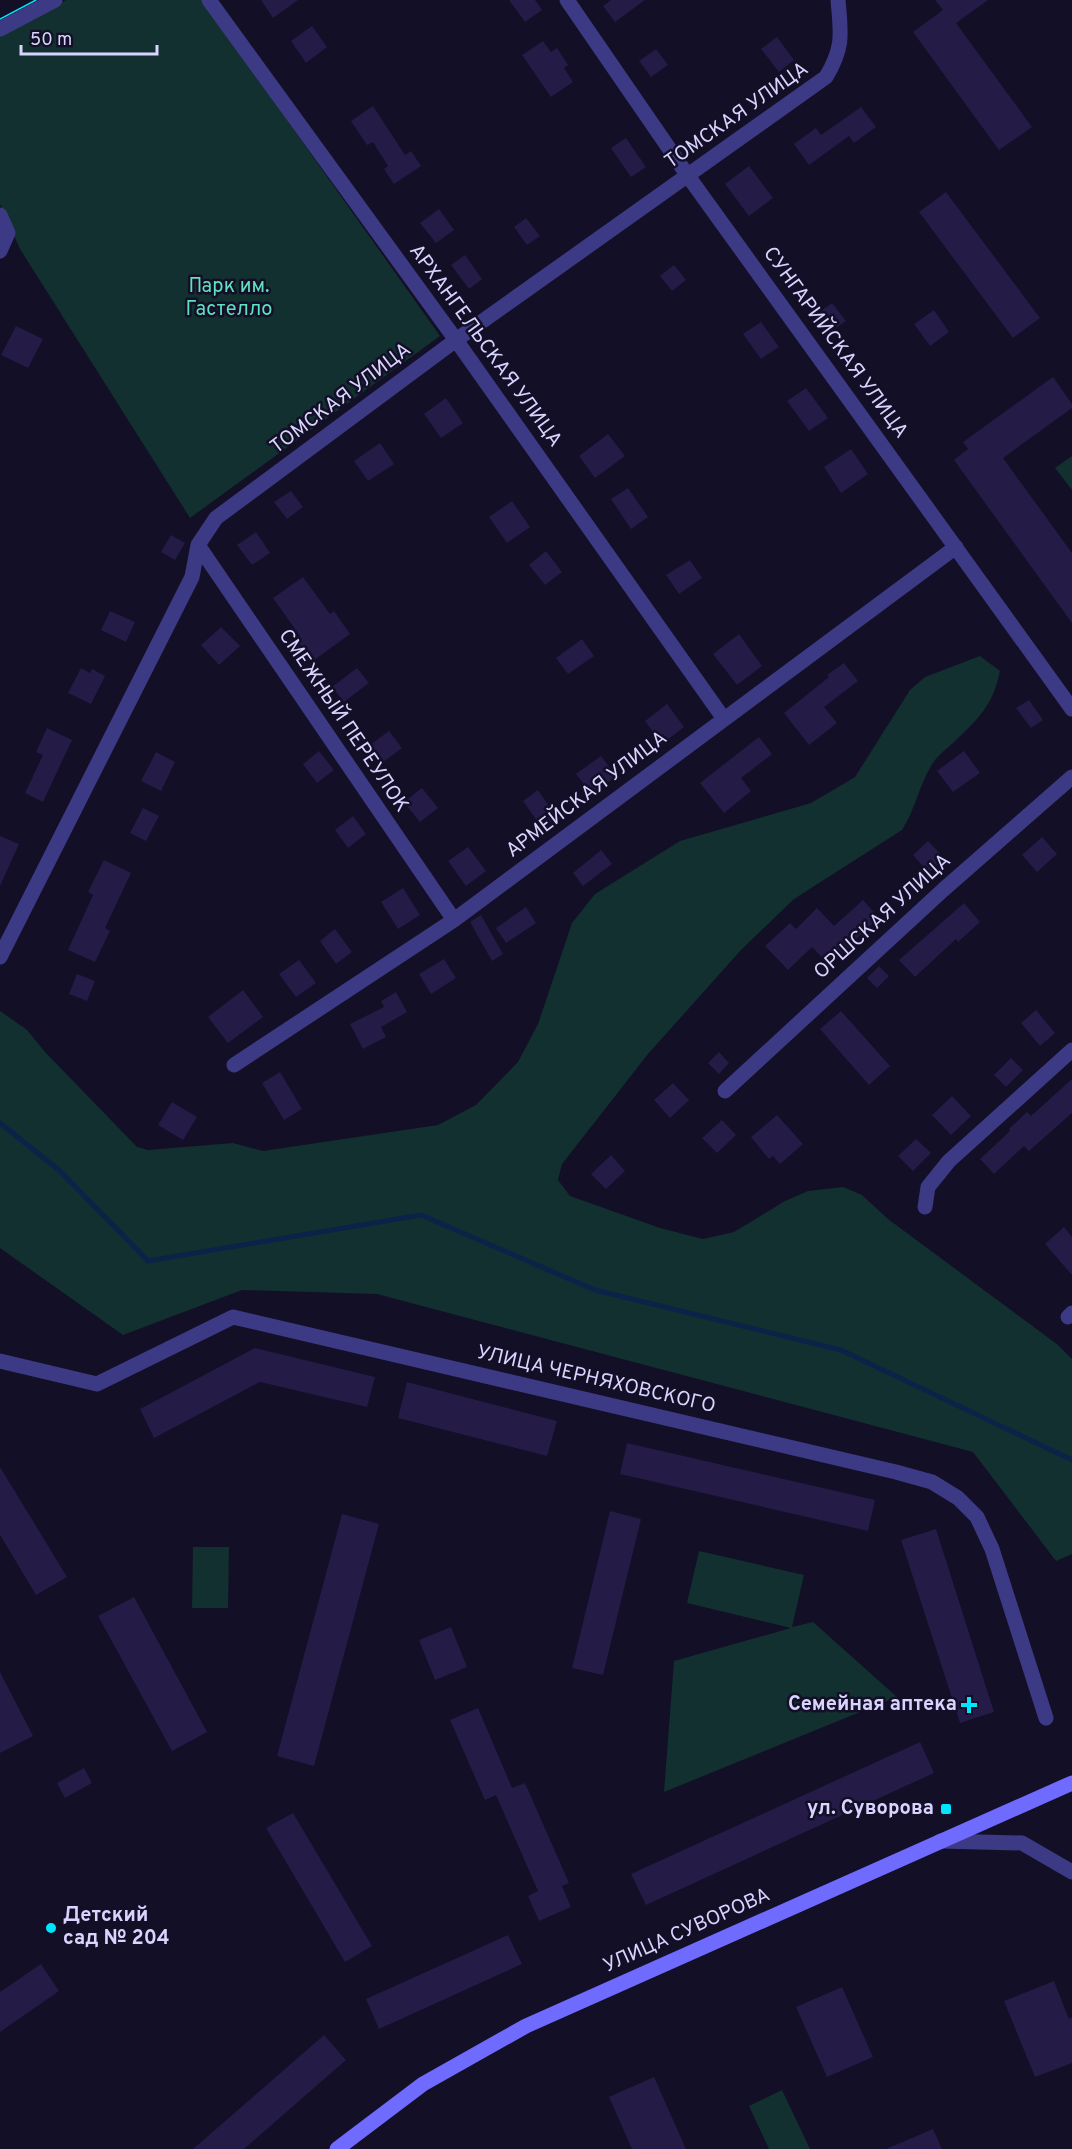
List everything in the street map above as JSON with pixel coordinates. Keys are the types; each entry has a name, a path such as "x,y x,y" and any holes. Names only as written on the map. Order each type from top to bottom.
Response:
{"main road":[{"name":"УЛИЦА СУВОРОВА","path":"337,2149 423,2084 526,2026 1072,1783"}],"street":[{"path":"0,29 55,0"},
{"name":"АРХАНГЕЛЬСКАЯ УЛИЦА","path":"209,0 456,340 724,719"},
{"name":"СУНГАРИЙСКАЯ УЛИЦА","path":"567,0 688,176 1072,709"},
{"name":"ТОМСКАЯ УЛИЦА","path":"0,957 192,578 198,545 216,518 456,340 826,77 837,58 841,35 837,0"},
{"path":"0,214 8,232 0,251"},
{"name":"СМЕЖНЫЙ ПЕРЕУЛОК","path":"198,545 454,920"},
{"name":"АРМЕЙСКАЯ УЛИЦА","path":"234,1065 454,920 956,547"},
{"name":"ОРШСКАЯ УЛИЦА","path":"725,1091 943,890 1072,777"},
{"path":"925,1207 928,1186 949,1161 1072,1050"},
{"name":"УЛИЦА ЧЕРНЯХОВСКОГО","path":"0,1361 97,1384 233,1317 932,1482 958,1498 977,1517 992,1549 1046,1718"},
{"path":"940,1841 1022,1843 1072,1872"}],"green space":[{"name":"Парк им. Гастелло","path":"66,0 202,0 440,336 190,518 20,249 0,204 0,35"},
{"path":"1072,456 1072,490 1055,468"},
{"path":"980,656 1000,671 989,703 977,719 933,763 902,830 794,899 741,950 648,1054 562,1164 558,1180 570,1196 660,1228 703,1239 734,1232 785,1201 808,1191 843,1187 862,1195 888,1219 1058,1345 1072,1359 1072,1554 1056,1561 973,1452 377,1294 242,1290 123,1335 0,1248 0,1011 27,1030 45,1052 137,1147 148,1150 233,1143 263,1151 438,1125 476,1105 518,1062 538,1024 572,923 595,894 680,841 811,803 855,777 910,690 925,677"},
{"path":"193,1547 229,1547 228,1608 192,1608"},
{"path":"699,1551 804,1575 792,1627 813,1622 897,1697 664,1792 674,1661 791,1628 687,1603"},
{"path":"782,2090 810,2149 769,2149 749,2106"}],"building":[{"path":"261,0 298,0 273,18"},
{"path":"509,0 535,0 542,10 525,22"},
{"path":"611,0 645,0 615,22 603,6"},
{"path":"935,0 988,0 956,23 1032,127 999,150 913,32 943,10"},
{"path":"312,26 327,47 306,63 291,41"},
{"path":"777,37 794,60 779,72 761,49"},
{"path":"543,41 551,52 557,48 568,65 564,68 573,82 551,97 522,55"},
{"path":"656,49 668,65 651,77 639,61"},
{"path":"373,106 405,155 411,151 421,166 394,184 384,169 388,166 373,142 367,145 351,121"},
{"path":"861,107 876,127 854,143 849,136 809,165 794,144 816,128 821,135"},
{"path":"626,138 646,167 631,177 611,148"},
{"path":"749,166 773,198 749,216 725,184"},
{"path":"946,192 1040,318 1013,338 919,212"},
{"path":"439,209 454,230 436,243 420,223"},
{"path":"526,218 540,236 527,245 514,227"},
{"path":"465,255 482,279 469,289 451,265"},
{"path":"674,265 686,280 672,291 660,276"},
{"path":"832,303 846,321 827,334 814,316"},
{"path":"934,310 949,332 930,346 914,324"},
{"path":"761,322 779,347 761,359 743,334"},
{"path":"16,326 43,339 28,368 1,355"},
{"path":"1053,377 1072,404 1072,408 1003,458 1072,553 1072,623 954,460 968,449 963,442"},
{"path":"806,388 828,418 809,431 787,401"},
{"path":"446,398 463,423 441,438 424,414"},
{"path":"608,434 625,456 595,478 579,456"},
{"path":"380,443 394,464 368,481 354,461"},
{"path":"851,449 868,474 841,493 824,467"},
{"path":"628,488 648,517 631,529 611,499"},
{"path":"291,491 303,507 287,519 274,502"},
{"path":"512,501 530,527 507,543 489,517"},
{"path":"256,532 270,553 252,565 237,545"},
{"path":"171,535 185,543 175,560 161,552"},
{"path":"546,551 562,572 545,585 529,565"},
{"path":"690,560 702,578 679,594 666,575"},
{"path":"303,577 330,614 334,611 350,634 313,661 296,639 300,636 273,598"},
{"path":"110,611 135,622 126,642 101,630"},
{"path":"221,627 240,646 219,665 201,645"},
{"path":"739,634 762,666 737,685 713,654"},
{"path":"582,639 594,656 568,674 556,658"},
{"path":"844,663 858,681 824,707 837,723 809,745 784,713"},
{"path":"81,668 90,673 92,669 105,676 91,704 68,693"},
{"path":"357,668 369,683 344,702 332,687"},
{"path":"1029,700 1043,720 1031,728 1016,708"},
{"path":"667,704 684,727 662,744 645,721"},
{"path":"47,728 72,740 43,802 25,793 43,755 36,752"},
{"path":"389,731 402,748 379,765 366,748"},
{"path":"759,737 772,754 741,778 751,791 724,813 700,783"},
{"path":"319,751 334,770 317,783 303,764"},
{"path":"964,751 980,773 953,792 937,771"},
{"path":"156,752 175,762 161,791 141,781"},
{"path":"601,756 616,776 592,795 576,774"},
{"path":"422,788 438,808 420,822 404,802"},
{"path":"538,790 557,818 542,828 523,801"},
{"path":"143,808 159,816 146,841 130,833"},
{"path":"353,816 366,834 348,848 335,830"},
{"path":"0,836 19,844 0,886"},
{"path":"1042,837 1057,854 1037,872 1022,855"},
{"path":"928,841 944,858 929,873 913,855"},
{"path":"468,847 486,871 466,886 448,861"},
{"path":"601,850 612,864 583,886 573,873"},
{"path":"104,860 131,873 105,928 110,931 95,962 68,950 93,895 88,892"},
{"path":"403,888 420,915 398,929 381,902"},
{"path":"863,900 879,918 830,966 812,947 788,970 765,946 790,923 796,929 817,908 834,926"},
{"path":"964,903 980,922 958,942 956,939 915,977 899,960"},
{"path":"526,907 536,923 506,943 496,928"},
{"path":"481,915 503,954 492,961 470,922"},
{"path":"335,929 352,952 336,964 320,941"},
{"path":"444,959 456,978 431,994 419,974"},
{"path":"299,960 316,983 296,997 279,974"},
{"path":"879,966 889,976 877,988 867,978"},
{"path":"77,974 95,981 87,1001 69,994"},
{"path":"243,990 263,1017 228,1043 208,1017"},
{"path":"396,992 407,1012 381,1027 386,1037 363,1049 350,1024 384,1007 381,1001"},
{"path":"1036,1010 1055,1033 1040,1046 1021,1023"},
{"path":"841,1011 890,1066 869,1085 820,1029"},
{"path":"719,1052 729,1063 719,1074 708,1063"},
{"path":"1011,1058 1023,1070 1006,1087 994,1075"},
{"path":"280,1072 302,1109 284,1120 262,1083"},
{"path":"1072,1079 1072,1113 1029,1151 1024,1146 994,1174 980,1159 1027,1112 1031,1116"},
{"path":"673,1083 689,1100 670,1118 654,1100"},
{"path":"952,1096 971,1116 951,1135 932,1115"},
{"path":"172,1102 197,1117 183,1140 158,1125"},
{"path":"777,1115 803,1144 780,1164 773,1156 769,1159 751,1137"},
{"path":"722,1120 736,1135 717,1153 702,1138"},
{"path":"916,1139 931,1153 913,1171 898,1156"},
{"path":"611,1155 625,1171 606,1189 591,1174"},
{"path":"1064,1227 1072,1237 1072,1275 1045,1244"},
{"path":"255,1348 375,1377 367,1407 260,1382 154,1438 140,1409"},
{"path":"407,1382 557,1421 547,1456 398,1418"},
{"path":"627,1443 875,1500 868,1531 620,1474"},
{"path":"0,1467 67,1577 36,1595 0,1535"},
{"path":"610,1511 641,1519 603,1675 572,1668"},
{"path":"342,1514 379,1524 314,1766 277,1756"},
{"path":"936,1529 994,1712 960,1723 901,1540"},
{"path":"134,1597 207,1732 172,1751 98,1616"},
{"path":"451,1627 467,1667 435,1680 419,1640"},
{"path":"0,1672 33,1736 0,1753"},
{"path":"478,1708 512,1788 525,1783 569,1883 562,1886 571,1907 539,1921 528,1896 538,1891 496,1795 485,1800 450,1720"},
{"path":"920,1742 934,1773 646,1905 631,1874"},
{"path":"84,1768 92,1783 65,1798 57,1783"},
{"path":"293,1813 372,1946 345,1962 266,1828"},
{"path":"508,1935 522,1964 379,2029 366,1999"},
{"name":"Детский сад № 204","path":"41,1964 59,1991 0,2032 0,1992"},
{"path":"1054,1981 1069,2019 1072,2017 1072,2063 1035,2077 1004,2001"},
{"path":"842,1987 873,2057 827,2077 796,2007"},
{"path":"324,2035 346,2060 244,2149 193,2149"},
{"path":"654,2077 686,2149 632,2149 609,2097"},
{"path":"933,2129 942,2149 886,2149"}],"waterway":[{"path":"0,1123 60,1171 148,1261 421,1215 595,1290 841,1350 1072,1460"}],"tram line":[{"path":"0,19 36,0"}],"place":[{"name":"Семейная аптека","path":"969,1705"},
{"name":"ул. Суворова","path":"946,1809"},
{"name":"Детский сад № 204","path":"51,1928"}]}
